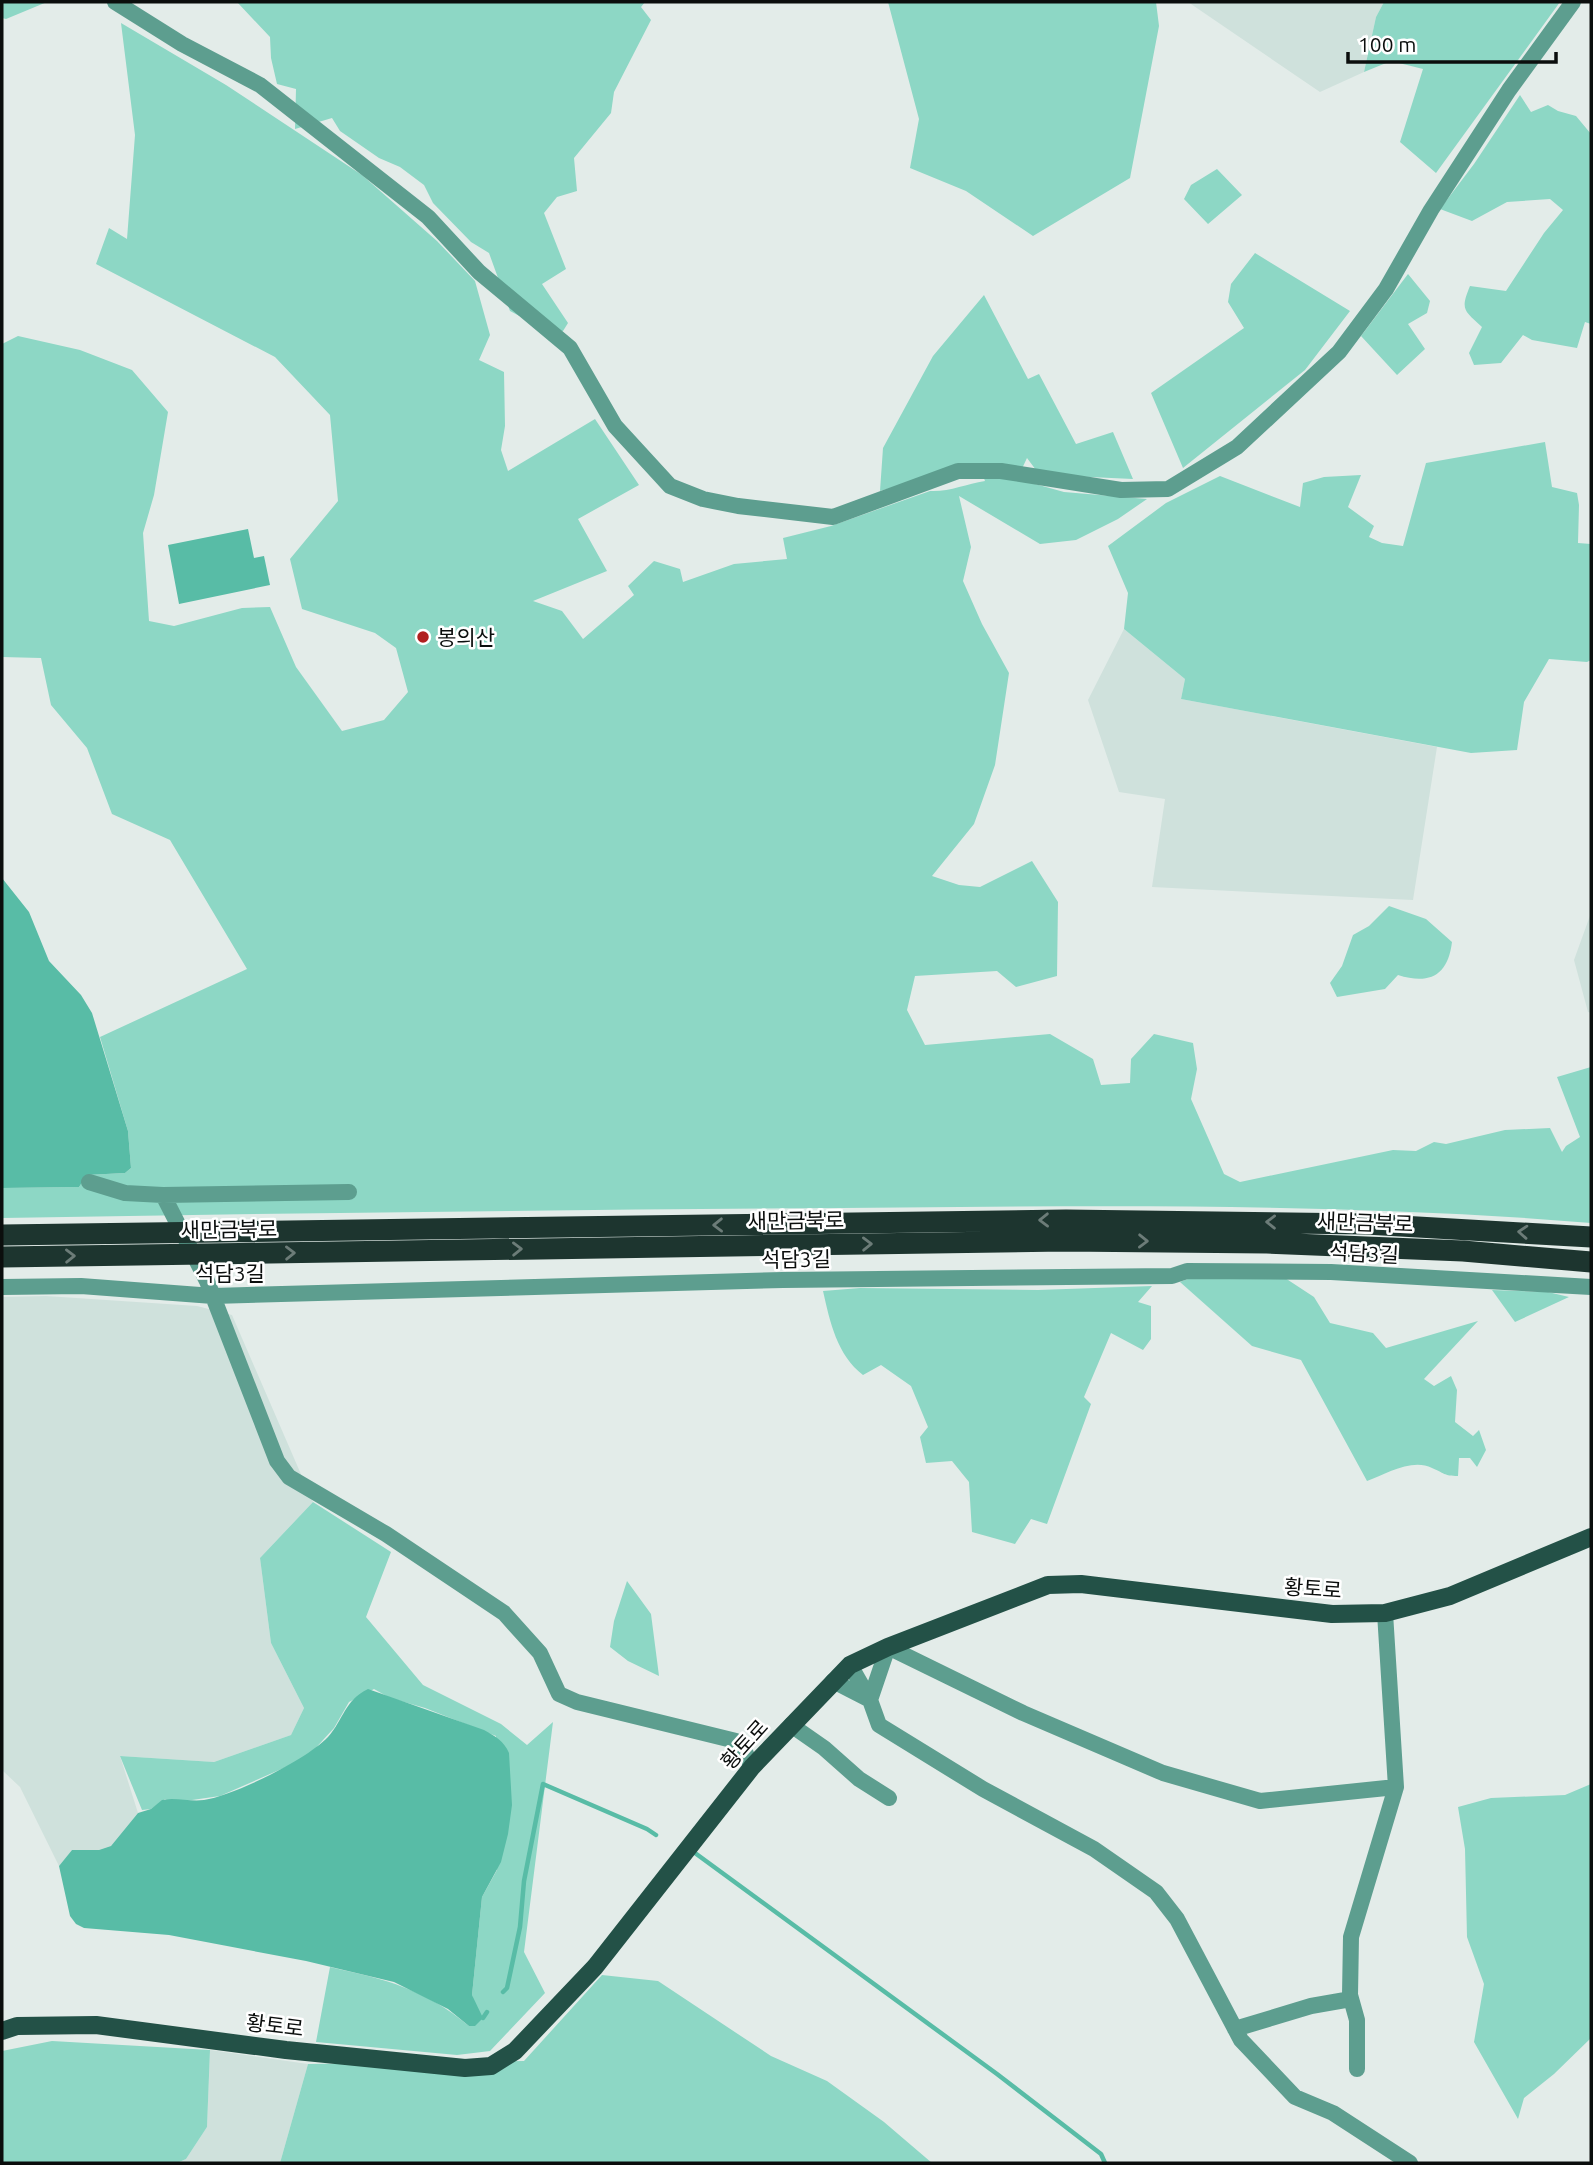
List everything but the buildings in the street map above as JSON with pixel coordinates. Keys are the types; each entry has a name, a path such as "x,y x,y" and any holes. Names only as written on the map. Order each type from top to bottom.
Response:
{"highway":[{"name":"새만금북로","path":"2,1235 1066,1220 1366,1224 1591,1237"},
{"name":"새만금북로","path":"2,1257 1064,1241 1332,1245 1462,1251 1591,1262"}],"main road":[{"name":"황토로","path":"2,2031 17,2026 96,2025 286,2050 465,2068 491,2066 515,2051 596,1966 752,1767 850,1665 888,1647 1048,1585 1081,1584 1332,1614 1385,1613 1450,1596 1591,1538"}],"street":[{"path":"115,2 182,44 260,85 428,217 479,272 570,348 615,426 670,486 703,499 738,506 833,517 958,471 1000,471 1121,490 1168,489 1237,447 1339,352 1386,289 1431,210 1509,90 1573,2"},
{"path":"89,1182 125,1193 163,1195 349,1192"},
{"path":"163,1195 213,1296 277,1461 289,1477 386,1534 504,1613 540,1653 559,1694 578,1702 736,1741 746,1752 752,1767"},
{"name":"석담3길","path":"2,1287 81,1286 213,1296 783,1280 1172,1276 1187,1271 1331,1272 1591,1287"},
{"path":"1357,2069 1357,2020 1351,1999 1351,1937 1396,1787 1385,1613"},
{"path":"870,1700 888,1647 1023,1713 1163,1773 1260,1801 1396,1787"},
{"path":"850,1665 870,1700 879,1725 983,1789 1094,1849 1156,1892 1177,1919 1241,2040 1296,2097 1333,2113 1410,2163"},
{"path":"833,1681 870,1700"},
{"path":"791,1725 824,1748 859,1779 889,1798"},
{"path":"1235,2029 1311,2006 1351,1999"}],"shaded area":[{"path":"2,2 47,2 6,19 2,18"},
{"path":"237,2 645,2 641,7 651,20 614,92 611,113 574,158 577,191 557,197 544,213 566,269 542,284 568,323 563,331 546,336 527,320 510,311 489,253 471,242 433,203 424,185 400,167 379,158 340,131 332,118 295,129 296,89 277,84 271,58 270,37"},
{"path":"888,2 1156,2 1159,26 1130,178 1033,236 966,191 910,168 919,119"},
{"path":"1188,2 1384,2 1376,17 1364,72 1320,92"},
{"path":"1384,2 1560,2 1436,173 1400,142 1423,69 1391,61 1364,72 1376,17"},
{"path":"121,23 226,85 362,175 437,241 475,281 490,335 479,360 504,372 505,426 501,450 508,471 595,419 639,485 578,519 607,571 533,601 562,611 583,639 634,595 628,586 654,561 680,569 683,582 734,564 787,559 783,538 831,526 930,491 985,481 978,463 880,491 883,448 933,356 984,295 1028,379 1039,374 1076,444 1113,432 1133,479 1047,475 1036,470 1027,458 1017,479 1064,492 1147,499 1118,519 1076,540 1040,544 959,496 971,547 963,581 982,624 1009,673 995,765 974,824 932,876 959,885 980,887 1032,861 1058,902 1057,976 1016,987 997,971 915,976 907,1010 925,1045 1050,1034 1093,1059 1101,1085 1130,1083 1131,1059 1154,1034 1193,1043 1197,1069 1191,1099 1224,1174 1240,1182 1393,1150 1416,1151 1434,1142 1446,1144 1505,1130 1550,1128 1562,1152 1580,1137 1557,1077 1591,1067 1591,1223 1310,1208 1123,1206 2,1218 2,1188 79,1187 87,1175 125,1173 131,1168 128,1131 100,1037 247,969 170,840 112,814 87,748 51,705 41,658 2,657 2,344 18,336 80,350 132,370 168,412 154,495 143,533 149,621 174,626 242,608 270,607 296,667 342,731 384,720 408,692 396,648 375,633 302,609 290,559 338,501 330,415 275,357 96,264 109,228 127,239 135,135"},
{"path":"1520,95 1531,112 1548,105 1576,116 1591,134 1591,324 1585,322 1577,348 1532,340 1523,335 1501,363 1474,365 1469,353 1482,327 1466,309 1465,300 1470,286 1506,291 1544,233 1563,210 1550,199 1507,202 1472,221 1440,209"},
{"path":"1217,169 1242,195 1208,224 1184,199 1191,185"},
{"path":"1255,253 1350,311 1305,370 1183,468 1151,393 1244,328 1228,302 1231,284"},
{"path":"1408,274 1430,301 1427,313 1408,324 1425,349 1397,375 1361,336"},
{"path":"1545,442 1552,487 1577,493 1578,543 1591,544 1591,660 1549,659 1524,702 1517,750 1471,753 1181,699 1185,679 1124,629 1128,593 1108,546 1166,503 1220,476 1300,507 1303,483 1324,477 1361,475 1348,507 1374,526 1369,537 1382,543 1403,546 1426,463"},
{"path":"248,529 254,558 264,556 270,585 179,604 168,545"},
{"path":"1124,629 1185,679 1181,699 1437,747 1413,900 1152,887 1165,799 1119,792 1088,700"},
{"path":"2,878 29,912 49,961 81,995 92,1013 128,1131 131,1168 125,1173 87,1175 79,1187 2,1188"},
{"path":"1389,906 1426,919 1452,942 1446,963 1435,975 1428,978 1398,975 1385,989 1337,997 1330,983 1342,966 1353,935 1369,926"},
{"path":"1591,913 1591,1013 1588,1012 1574,960"},
{"path":"1195,1276 1282,1276 1314,1297 1330,1323 1373,1333 1386,1348 1478,1321 1424,1379 1434,1386 1451,1376 1457,1390 1455,1422 1473,1436 1479,1430 1486,1450 1477,1467 1470,1458 1459,1458 1458,1476 1416,1465 1399,1468 1367,1481 1301,1360 1252,1346 1180,1282"},
{"path":"1152,1286 1138,1302 1151,1306 1151,1339 1143,1350 1111,1333 1084,1397 1091,1404 1047,1524 1031,1519 1015,1544 972,1532 969,1482 952,1461 926,1463 920,1437 928,1427 911,1386 881,1365 863,1375 854,1367 836,1337 823,1291 860,1288 1038,1290"},
{"path":"1492,1290 1548,1292 1569,1297 1515,1322"},
{"path":"46,1296 197,1306 232,1315 313,1502 260,1558 271,1643 304,1708 291,1735 214,1762 120,1756 138,1813 111,1846 99,1850 72,1850 59,1866 20,1787 2,1770 2,1297"},
{"path":"313,1502 391,1552 366,1617 423,1685 501,1724 527,1745 553,1722 524,1952 545,1993 490,2051 457,2055 316,2042 330,1967 404,1987 436,2003 469,2026 474,2004 472,1995 482,1897 497,1870 496,1736 425,1708 390,1698 374,1689 349,1702 334,1728 312,1752 295,1763 220,1796 185,1801 165,1799 151,1809 142,1810 120,1756 214,1762 291,1735 304,1708 271,1643 260,1558"},
{"path":"627,1581 651,1614 659,1676 628,1661 610,1647 614,1621"},
{"path":"368,1689 484,1730 502,1742 509,1753 512,1805 501,1862 482,1897 472,1995 483,2018 475,2026 469,2026 448,2009 394,1982 306,1961 169,1935 84,1928 76,1924 70,1916 59,1866 72,1850 99,1850 111,1846 138,1813 151,1809 162,1800 204,1800 217,1797 287,1766 328,1737 354,1699"},
{"path":"1591,1784 1591,2038 1554,2074 1524,2098 1518,2119 1474,2042 1484,1984 1467,1937 1465,1849 1458,1807 1491,1798 1565,1795"},
{"path":"602,1975 658,1981 771,2056 827,2081 884,2122 932,2163 280,2163 308,2064 524,2061"},
{"path":"52,2041 210,2050 207,2127 186,2159 177,2163 2,2163 2,2051"},
{"path":"210,2050 308,2064 280,2163 177,2163 186,2159 207,2127"}],"waterway":[{"path":"503,1992 507,1988 520,1927 524,1881 543,1784 656,1835"},
{"path":"695,1853 997,2074 1101,2154 1105,2163"},
{"path":"483,2018 487,2012"}],"place":[{"name":"봉의산","path":"423,637"}]}
